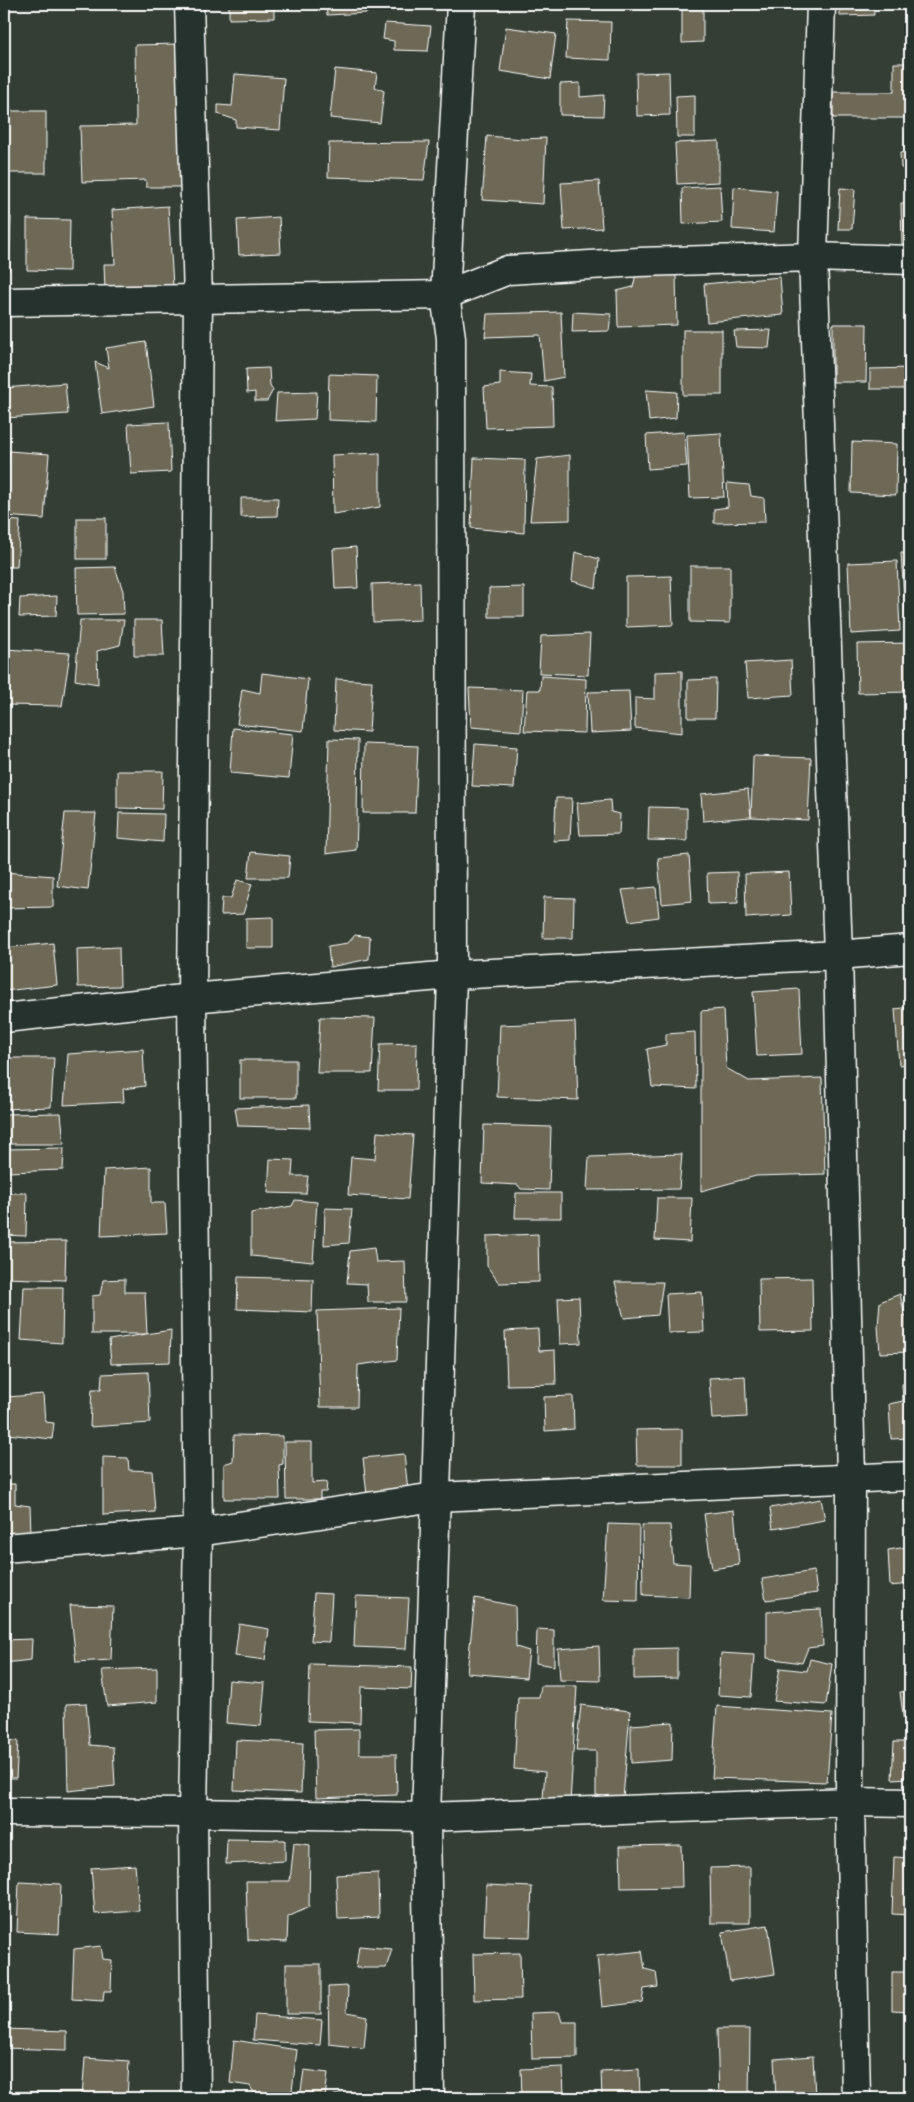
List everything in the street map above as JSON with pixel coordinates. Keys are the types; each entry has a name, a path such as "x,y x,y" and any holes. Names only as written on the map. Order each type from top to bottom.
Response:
{"street":[{"path":"189,4 198,298 192,998 198,1532 192,1813 196,2098"},
{"path":"430,2098 426,1817 452,975 451,348 445,296 461,4"},
{"path":"821,4 813,257 838,956 851,1478 850,1802 856,2098"},
{"path":"4,302 445,296 508,270 639,262 813,257 910,260"},
{"path":"4,1018 192,998 452,975 838,956 910,950"},
{"path":"4,1548 198,1532 435,1497 910,1476"},
{"path":"4,1812 426,1817 850,1802 910,1803"}],"building":[{"path":"233,4 274,4 274,18 229,19 229,6"},
{"path":"326,4 366,4 367,13 327,15"},
{"path":"682,4 703,4 703,42 682,43"},
{"path":"707,4 763,4 763,7 707,8"},
{"path":"840,4 873,4 874,15 840,16"},
{"path":"910,4 910,22 907,21"},
{"path":"568,21 611,22 610,60 566,58"},
{"path":"385,23 431,26 428,51 394,50 394,41 383,39"},
{"path":"506,27 556,34 550,79 500,71"},
{"path":"179,44 181,187 146,187 146,180 82,182 80,126 136,125 135,45"},
{"path":"894,63 910,63 910,118 833,118 833,92 894,92"},
{"path":"335,69 377,73 375,87 384,91 380,123 330,118"},
{"path":"669,72 670,115 637,116 636,73"},
{"path":"235,74 284,78 280,130 236,127 236,120 218,114 218,105 232,106"},
{"path":"580,83 580,97 604,95 603,116 560,115 560,84"},
{"path":"695,95 695,137 677,137 676,96"},
{"path":"4,111 46,111 46,173 4,173"},
{"path":"906,132 910,132 910,168 901,168 900,153 905,152"},
{"path":"487,136 522,139 546,138 543,204 482,200"},
{"path":"719,141 719,182 677,184 675,143"},
{"path":"429,142 424,180 328,177 329,143"},
{"path":"599,181 602,228 564,230 561,183"},
{"path":"720,186 722,222 683,224 682,188"},
{"path":"734,187 777,191 774,232 732,229"},
{"path":"840,188 855,189 852,229 838,229"},
{"path":"901,203 910,203 910,246 902,246"},
{"path":"168,206 173,286 105,291 104,264 115,264 112,210"},
{"path":"4,217 11,217 9,271 4,271"},
{"path":"279,217 281,253 239,255 237,220"},
{"path":"27,219 70,220 69,271 27,270"},
{"path":"636,274 676,274 677,325 618,327 617,291 633,287"},
{"path":"780,277 783,315 707,322 704,284"},
{"path":"561,312 564,377 544,381 540,335 485,337 487,314"},
{"path":"573,312 611,314 609,331 572,332"},
{"path":"833,324 867,324 866,382 833,382"},
{"path":"683,330 722,330 722,395 683,395"},
{"path":"771,330 769,348 736,347 734,331"},
{"path":"146,342 154,406 102,414 95,362 109,368 106,348"},
{"path":"269,368 270,385 273,390 267,401 255,401 255,392 247,393 246,369"},
{"path":"910,368 910,389 870,389 870,369"},
{"path":"500,372 531,374 530,386 552,387 553,426 486,428 484,387 500,385"},
{"path":"329,374 377,376 376,422 328,420"},
{"path":"65,383 68,414 4,418 4,388"},
{"path":"646,390 677,392 676,418 649,421"},
{"path":"317,392 315,419 275,421 277,393"},
{"path":"169,422 171,472 131,474 128,424"},
{"path":"684,432 687,466 648,469 646,435"},
{"path":"721,433 724,497 690,498 687,435"},
{"path":"852,442 897,444 896,495 851,493"},
{"path":"9,451 49,454 44,519 4,516 4,467 8,468"},
{"path":"380,453 380,507 333,514 332,455"},
{"path":"570,455 570,520 530,521 537,459"},
{"path":"474,458 525,460 524,533 471,528"},
{"path":"727,483 749,485 751,496 764,498 765,522 714,523 714,509 728,507"},
{"path":"241,498 278,498 277,516 241,517"},
{"path":"77,518 106,518 106,559 77,559"},
{"path":"4,520 20,521 17,567 4,567"},
{"path":"356,547 358,588 335,589 333,549"},
{"path":"575,552 599,559 596,588 572,581"},
{"path":"901,553 910,553 910,624 906,624"},
{"path":"897,561 900,631 851,634 848,563"},
{"path":"690,566 730,566 730,623 690,622"},
{"path":"115,567 123,591 124,614 77,615 76,568"},
{"path":"671,576 673,625 626,627 626,577"},
{"path":"420,582 421,620 373,622 372,584"},
{"path":"524,587 524,617 489,617 489,588"},
{"path":"57,596 56,616 19,617 20,598"},
{"path":"80,620 124,620 120,645 97,651 98,684 75,680"},
{"path":"134,620 162,620 164,656 134,656"},
{"path":"590,634 588,675 539,673 541,636"},
{"path":"910,643 910,692 858,693 857,644"},
{"path":"4,649 70,653 62,706 4,705"},
{"path":"791,660 793,695 748,698 745,663"},
{"path":"682,671 682,733 635,728 635,698 655,699 655,672"},
{"path":"262,673 308,679 303,731 237,724 242,689 260,693"},
{"path":"541,676 586,679 585,733 524,731 527,690 540,690"},
{"path":"336,679 372,681 369,732 334,730"},
{"path":"716,679 715,718 688,718 688,680"},
{"path":"469,688 523,690 521,731 471,727"},
{"path":"629,691 631,731 590,733 588,692"},
{"path":"233,728 293,734 289,778 230,773"},
{"path":"329,739 358,740 357,823 356,850 326,854"},
{"path":"364,744 418,746 415,813 363,813"},
{"path":"475,744 517,747 514,788 472,786"},
{"path":"753,756 811,758 808,820 751,817"},
{"path":"117,771 163,771 162,809 117,808"},
{"path":"748,789 751,817 703,821 701,794"},
{"path":"556,798 572,798 570,840 554,841"},
{"path":"610,800 611,812 620,814 619,834 580,835 577,803"},
{"path":"649,807 687,808 687,841 648,840"},
{"path":"65,813 96,813 88,890 57,886"},
{"path":"119,813 164,814 163,842 118,838"},
{"path":"251,852 290,856 288,878 248,878"},
{"path":"689,855 692,901 662,904 658,858"},
{"path":"4,872 53,876 53,907 4,908"},
{"path":"737,872 738,903 708,904 707,873"},
{"path":"789,872 791,915 746,918 745,874"},
{"path":"237,880 252,884 243,914 221,915 222,898 231,898"},
{"path":"656,887 659,917 629,921 622,890"},
{"path":"544,897 574,898 573,938 543,938"},
{"path":"273,917 273,948 246,948 246,918"},
{"path":"355,935 370,937 369,959 330,967 328,946 348,943"},
{"path":"53,943 57,985 4,991 4,948"},
{"path":"119,947 120,986 78,987 77,949"},
{"path":"799,989 802,1054 757,1056 753,992"},
{"path":"910,1007 910,1064 899,1065 895,1009"},
{"path":"723,1009 726,1068 749,1081 822,1078 825,1174 756,1176 701,1191 701,1011"},
{"path":"320,1017 375,1018 372,1073 317,1073"},
{"path":"575,1022 578,1100 497,1097 500,1025"},
{"path":"695,1032 696,1089 652,1087 647,1049 666,1045 666,1034"},
{"path":"417,1043 416,1090 378,1090 380,1044"},
{"path":"143,1049 145,1086 123,1089 124,1102 64,1105 68,1054"},
{"path":"4,1058 54,1058 51,1107 4,1109"},
{"path":"240,1060 296,1060 296,1098 240,1098"},
{"path":"309,1105 310,1128 238,1126 235,1108"},
{"path":"61,1113 64,1144 4,1144 4,1114"},
{"path":"484,1125 551,1127 549,1190 521,1189 518,1185 482,1183"},
{"path":"377,1132 413,1135 408,1199 348,1195 351,1157 375,1159"},
{"path":"64,1148 63,1170 7,1172 5,1149"},
{"path":"682,1154 679,1189 587,1190 589,1157"},
{"path":"270,1159 293,1160 292,1176 308,1176 306,1194 268,1193"},
{"path":"151,1167 151,1203 165,1203 167,1233 101,1236 104,1170"},
{"path":"4,1193 27,1193 26,1236 4,1235"},
{"path":"516,1193 561,1193 561,1218 515,1218"},
{"path":"657,1198 692,1198 690,1242 655,1240"},
{"path":"295,1200 317,1202 313,1262 251,1256 251,1213 292,1206"},
{"path":"325,1208 352,1209 349,1243 324,1245"},
{"path":"538,1234 539,1282 499,1283 487,1266 487,1236"},
{"path":"66,1241 65,1280 4,1278 4,1242"},
{"path":"374,1248 376,1262 405,1261 406,1302 368,1302 367,1284 347,1283 350,1251"},
{"path":"238,1277 313,1279 312,1312 237,1309"},
{"path":"812,1278 813,1331 760,1332 759,1279"},
{"path":"125,1279 125,1292 145,1292 147,1334 92,1334 92,1296 100,1295 103,1280"},
{"path":"615,1282 663,1282 658,1315 624,1318"},
{"path":"24,1287 63,1287 62,1343 21,1340"},
{"path":"702,1292 704,1332 668,1333 666,1294"},
{"path":"900,1294 905,1316 910,1315 910,1352 880,1353 878,1326 880,1302"},
{"path":"579,1297 581,1343 560,1344 558,1298"},
{"path":"399,1308 397,1360 358,1365 357,1407 320,1407 317,1311"},
{"path":"538,1329 539,1351 555,1350 556,1384 507,1385 505,1331"},
{"path":"171,1330 170,1362 111,1364 109,1340"},
{"path":"148,1372 150,1423 90,1427 92,1389 101,1389 102,1374"},
{"path":"745,1376 747,1417 712,1419 709,1378"},
{"path":"902,1384 910,1384 910,1438 891,1439 889,1404 903,1401"},
{"path":"43,1394 45,1422 54,1423 52,1439 7,1434 8,1397"},
{"path":"573,1396 574,1429 545,1431 544,1397"},
{"path":"682,1429 682,1465 637,1465 636,1430"},
{"path":"234,1435 283,1436 283,1464 279,1465 280,1499 224,1499 224,1464 233,1461"},
{"path":"285,1442 312,1442 312,1483 327,1482 326,1492 320,1492 320,1499 286,1499"},
{"path":"404,1454 408,1491 367,1495 363,1458"},
{"path":"103,1457 128,1458 129,1470 152,1471 155,1512 103,1515"},
{"path":"4,1484 15,1484 15,1504 30,1506 31,1534 4,1537"},
{"path":"821,1499 825,1520 773,1529 770,1508"},
{"path":"734,1510 739,1565 712,1569 704,1514"},
{"path":"608,1524 639,1525 638,1601 603,1600"},
{"path":"642,1525 670,1525 673,1563 690,1564 689,1597 643,1595"},
{"path":"907,1547 910,1554 910,1584 890,1586 888,1550"},
{"path":"814,1571 817,1593 766,1600 762,1579"},
{"path":"314,1593 332,1594 329,1642 311,1641"},
{"path":"356,1596 409,1598 406,1649 354,1647"},
{"path":"475,1598 515,1606 516,1647 529,1651 526,1678 467,1673"},
{"path":"70,1605 113,1606 111,1660 76,1662"},
{"path":"821,1609 823,1646 808,1648 802,1663 767,1658 767,1612"},
{"path":"239,1624 269,1629 265,1660 235,1656"},
{"path":"537,1629 554,1630 554,1666 536,1663"},
{"path":"32,1639 31,1660 4,1663 4,1640"},
{"path":"599,1646 600,1681 560,1680 558,1649"},
{"path":"677,1648 677,1678 634,1679 634,1649"},
{"path":"721,1653 754,1655 751,1697 718,1695"},
{"path":"810,1659 832,1664 826,1705 774,1701 780,1668 807,1671"},
{"path":"310,1664 412,1667 411,1689 361,1687 360,1723 308,1721"},
{"path":"157,1668 157,1702 107,1706 102,1670"},
{"path":"229,1680 265,1683 261,1726 226,1723"},
{"path":"541,1686 577,1686 570,1803 543,1798 545,1772 514,1769 518,1697 539,1697"},
{"path":"910,1691 910,1721 904,1722 900,1692"},
{"path":"86,1703 90,1745 113,1747 115,1786 68,1791 66,1704"},
{"path":"581,1705 630,1711 623,1799 596,1795 596,1751 576,1751"},
{"path":"717,1706 832,1714 827,1782 712,1778"},
{"path":"673,1722 672,1760 631,1763 631,1725"},
{"path":"359,1729 359,1754 396,1754 397,1795 316,1798 314,1730"},
{"path":"4,1740 18,1741 16,1778 4,1778"},
{"path":"236,1740 303,1743 301,1793 234,1790"},
{"path":"894,1742 910,1742 910,1778 892,1779"},
{"path":"227,1839 285,1840 285,1861 226,1864"},
{"path":"294,1843 310,1845 309,1907 288,1917 287,1942 248,1940 246,1881 290,1881"},
{"path":"681,1845 682,1887 621,1888 620,1846"},
{"path":"894,1857 910,1858 910,1915 892,1914"},
{"path":"135,1865 139,1911 95,1914 91,1868"},
{"path":"750,1867 750,1923 711,1923 710,1868"},
{"path":"378,1873 379,1917 338,1919 336,1875"},
{"path":"19,1882 61,1884 59,1934 17,1932"},
{"path":"486,1885 532,1887 530,1937 484,1936"},
{"path":"9,1911 8,1933 4,1932 4,1912"},
{"path":"768,1925 775,1974 730,1981 722,1932"},
{"path":"101,1946 103,1959 112,1960 111,1991 104,1991 103,2001 72,1999 74,1949"},
{"path":"359,1946 392,1949 386,1968 356,1968"},
{"path":"642,1951 645,1969 656,1972 658,1987 644,1989 642,2002 602,2007 597,1956"},
{"path":"520,1953 521,1999 474,2000 473,1954"},
{"path":"286,1964 321,1964 321,2014 286,2014"},
{"path":"892,1972 910,1972 910,2011 892,2010"},
{"path":"348,1986 347,2012 367,2016 364,2048 329,2044 328,1987"},
{"path":"559,2012 562,2022 577,2022 577,2058 532,2059 531,2013"},
{"path":"255,2015 322,2020 320,2045 253,2040"},
{"path":"4,2029 67,2031 67,2050 4,2048"},
{"path":"717,2029 750,2029 749,2098 719,2098"},
{"path":"234,2040 297,2050 292,2091 255,2095 250,2086 230,2083"},
{"path":"813,2056 815,2098 776,2098 774,2059"},
{"path":"85,2058 129,2061 127,2098 82,2098"},
{"path":"563,2067 564,2098 522,2098 521,2069"},
{"path":"639,2069 640,2098 602,2098 601,2071"},
{"path":"304,2070 328,2073 325,2098 300,2098"},
{"path":"16,2092 81,2092 81,2098 16,2098"},
{"path":"359,2094 360,2098 333,2098 334,2095"}]}
